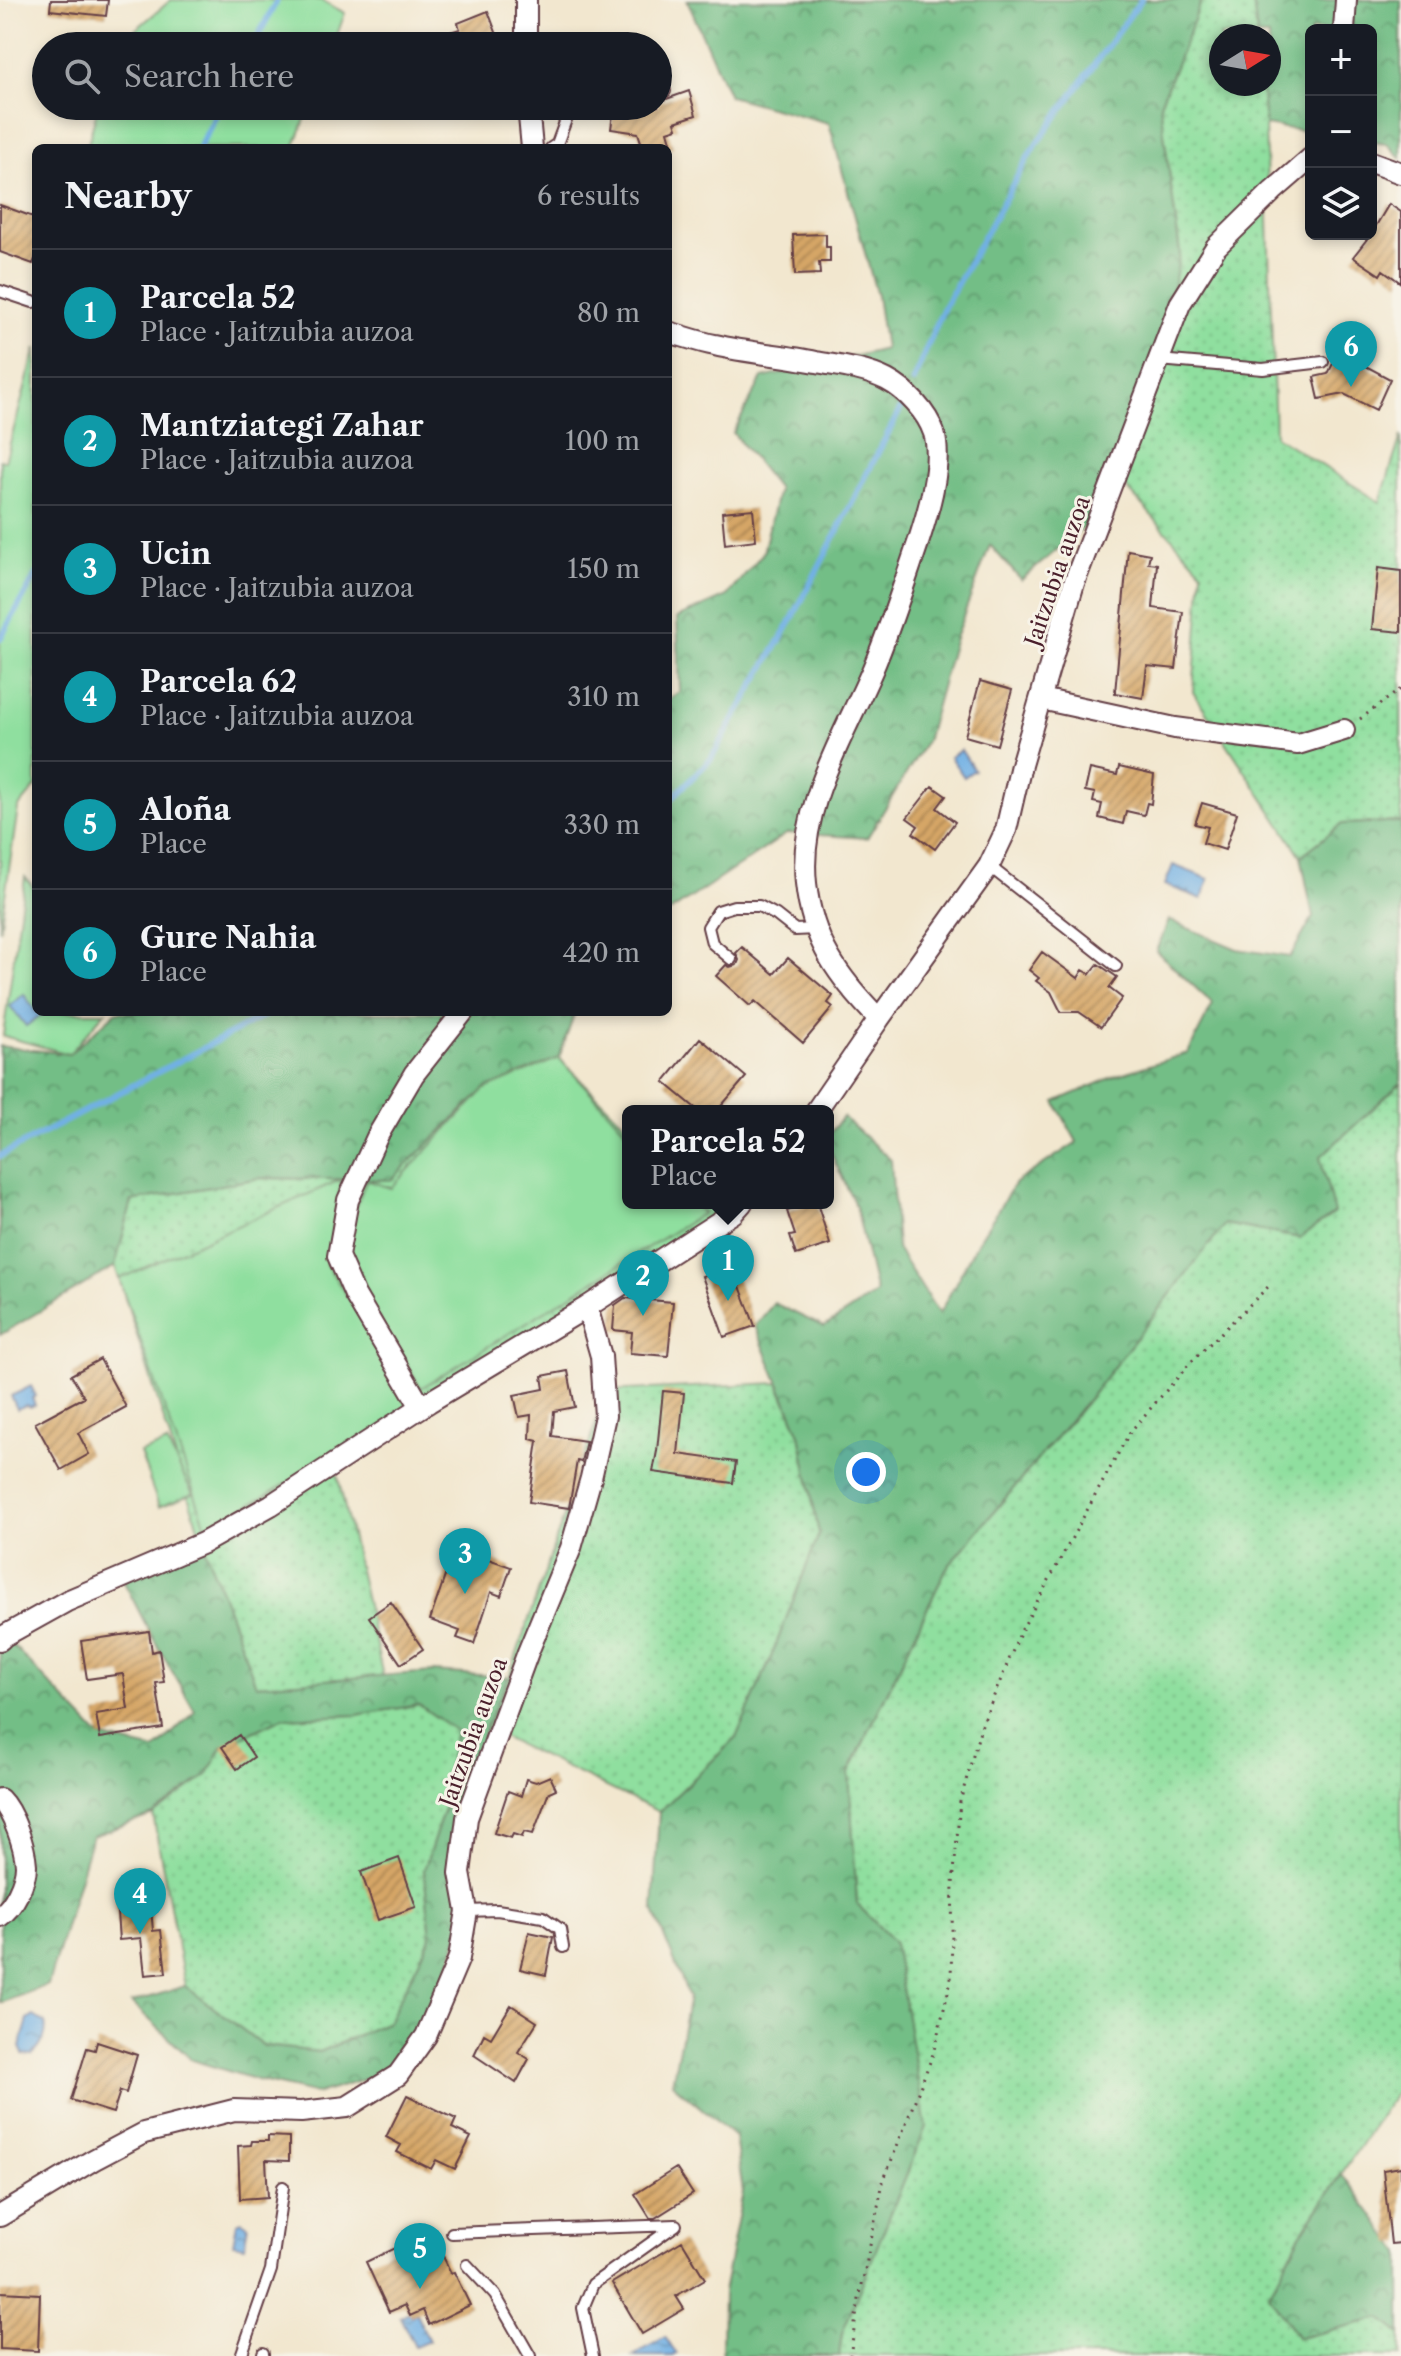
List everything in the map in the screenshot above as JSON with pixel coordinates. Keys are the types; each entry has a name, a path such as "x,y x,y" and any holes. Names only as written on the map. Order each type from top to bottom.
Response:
{"street":[{"path":"526,0 526,32"},
{"path":"1344,24 1346,0"},
{"path":"529,120 532,144"},
{"name":"Jaitzubia auzoa","path":"820,1105 989,866 1006,830 1021,765 1074,583 1180,304 1216,247 1305,163"},
{"path":"1377,164 1401,173"},
{"path":"672,333 716,346 854,369 887,380 918,405 934,434 936,468 930,507 872,671 845,726 816,801 805,845 806,883 815,929 832,965 879,1019"},
{"path":"1041,699 1175,728 1298,744 1344,730"},
{"path":"421,1407 355,1295 338,1256 348,1200 378,1135 414,1074 460,1016"},
{"path":"0,1640 67,1601 203,1543 271,1505 421,1407 587,1307 737,1209"},
{"name":"Jaitzubia auzoa","path":"0,2216 144,2133 234,2110 301,2112 347,2107 398,2075 426,2036 459,1958 467,1911 460,1873 467,1818 528,1652 571,1548 605,1416 601,1356 587,1307"},
{"path":"0,1799 21,1840 26,1867 19,1892 7,1912 0,1916"}],"lane":[{"path":"557,144 566,120"},
{"path":"0,291 32,302"},
{"path":"1159,360 1263,369 1323,362"},
{"path":"989,866 1116,966"},
{"path":"731,959 712,943 708,927 718,911 734,906 759,906 795,930 815,929"},
{"path":"467,1911 497,1910 543,1917 560,1929 563,1947"},
{"path":"241,2356 271,2270 283,2187"},
{"path":"452,2233 676,2225 593,2284 583,2308 593,2356"},
{"path":"467,2265 495,2295 530,2356"}],"path":[{"path":"1344,730 1401,689"},
{"path":"850,2356 883,2182 933,2054 951,1980 953,1884 960,1802 981,1727 1021,1631 1130,1432 1192,1361 1270,1285"}],"green space":[{"path":"171,0 321,0 345,13 338,32 133,32"},
{"path":"687,0 1202,0 1160,104 1180,253 1159,360 1100,514 1021,580 990,545 954,641 926,741 867,838 788,833 672,910 672,697 680,692 677,618 727,596 763,553 778,489 733,433 762,378 885,349 877,296 829,123 729,96"},
{"path":"1202,0 1253,0 1256,24 1209,24 1209,96 1262,96 1275,436 1380,502 1401,436 1401,822 1342,824 1301,856 1193,692 1202,571 1115,475 1180,253 1160,104"},
{"path":"1253,0 1401,0 1401,158 1387,144 1377,143 1377,24 1305,24 1305,131 1265,125 1262,96 1281,96 1281,24 1256,24"},
{"path":"94,120 305,120 296,144 88,144"},
{"path":"32,363 32,792 18,808 0,930 0,460 5,461"},
{"path":"1401,822 1401,1083 1320,1157 1334,1213 1300,1238 1225,1224 1094,1392 946,1569 849,1772 857,1904 894,1942 926,2127 842,2333 839,2356 722,2356 723,2292 743,2192 735,2137 672,2083 689,1997 653,1909 659,1812 736,1738 819,1534 800,1434 755,1326 774,1303 824,1327 876,1293 856,1207 834,1160 834,1128 843,1117 891,1160 897,1249 939,1314 976,1245 1015,1183 1077,1142 1055,1102 1117,1075 1188,1053 1213,1004 1156,951 1169,920 1237,949 1290,957 1313,917 1301,856 1342,824"},
{"path":"25,877 32,885 32,1016 102,1016 69,1054 3,1036"},
{"path":"112,1016 574,1016 559,1058 485,1089 391,1180 260,1178 132,1201 115,1266 0,1335 0,1046 69,1054"},
{"path":"559,1058 622,1121 622,1209 711,1209 722,1219 335,1464 383,1676 256,1685 203,1543 115,1266 132,1201 260,1178 391,1180 485,1089"},
{"path":"559,1058 622,1126 622,1209 699,1209 703,1213 421,1388 338,1256 366,1180 391,1188 485,1089"},
{"path":"1401,1083 1401,2084 1299,2238 1269,2295 1298,2338 1381,2318 1401,2334 1401,2356 839,2356 894,1942 857,1905 849,1773 946,1569 1094,1392 1225,1224 1300,1238 1320,1157"},
{"path":"342,1179 326,1264 421,1407 207,1529 119,1279"},
{"path":"778,1383 800,1434 819,1534 736,1738 659,1812 485,1729 509,1677 607,1391"},
{"path":"167,1443 193,1494 159,1507 140,1453"},
{"path":"203,1543 256,1685 433,1672 509,1677 485,1729 467,1818 467,1911 426,2036 376,2076 317,2094 192,2060 132,2003 185,1986 264,2046 320,2052 388,2022 431,1937 424,1870 449,1793 448,1765 456,1731 419,1705 356,1715 282,1718 222,1747 207,1775 153,1815 92,1836 48,1985 0,2003 0,1640 4,1636 100,1737 155,1750 195,1711 122,1578"},
{"path":"419,1705 456,1731 448,1765 449,1793 424,1870 431,1937 388,2022 320,2052 264,2046 185,1986 153,1815 207,1775 222,1747 282,1718 356,1715"},
{"path":"1342,2174 1401,2253 1401,2334 1381,2318 1298,2338 1269,2295 1299,2238"}],"water":[{"path":"961,750 974,770 964,777 950,757"},
{"path":"1173,865 1209,879 1202,899 1165,885"},
{"path":"24,994 32,1006 32,1016 40,1016 26,1026 10,1006"},
{"path":"31,1386 36,1396 32,1398 35,1405 17,1409 11,1396"},
{"path":"34,2016 45,2023 45,2036 32,2055 23,2054 20,2047 28,2020"},
{"path":"242,2221 248,2225 244,2246 233,2244 237,2223"},
{"path":"409,2312 411,2316 416,2313 429,2341 415,2347 400,2317"},
{"path":"665,2337 676,2354 633,2356"}],"building":[{"path":"51,0 108,0 106,16 50,10"},
{"path":"488,11 496,32 450,32 460,29 458,23"},
{"path":"689,91 696,115 675,122 677,128 668,131 672,144 642,144 638,133 611,129 612,120 672,120 672,97"},
{"path":"1389,204 1401,212 1401,283 1383,270 1380,275 1353,257 1366,240 1377,240 1377,224"},
{"path":"0,205 32,217 32,264 0,252"},
{"path":"826,234 830,262 819,262 820,274 795,275 793,235"},
{"path":"1337,355 1390,379 1376,410 1344,394 1319,399 1314,377 1328,374"},
{"path":"753,509 756,540 725,544 722,512"},
{"path":"1128,550 1150,554 1148,563 1157,564 1153,608 1183,612 1176,669 1147,666 1143,698 1115,693"},
{"path":"1378,568 1401,571 1401,632 1372,629"},
{"path":"980,681 1012,690 997,745 965,736"},
{"path":"1119,767 1154,775 1151,804 1147,803 1144,815 1126,811 1123,824 1099,818 1102,804 1093,802 1095,793 1085,791 1090,769 1117,775"},
{"path":"932,786 946,796 937,808 955,822 935,849 913,833 918,826 907,818"},
{"path":"1202,803 1237,813 1225,850 1203,843 1208,827 1195,824"},
{"path":"742,947 774,974 788,958 833,996 828,1003 833,1007 803,1043 755,1001 750,1006 716,976 726,965 737,965 739,960 736,953"},
{"path":"1042,952 1078,978 1083,970 1090,974 1098,964 1117,977 1109,988 1122,998 1101,1027 1079,1012 1061,1012 1051,992 1036,981 1039,978 1029,970"},
{"path":"700,1038 746,1077 722,1105 692,1105 664,1082"},
{"path":"819,1209 830,1244 796,1255 790,1236 795,1235 787,1211"},
{"path":"732,1265 755,1326 724,1337 702,1276"},
{"path":"625,1298 673,1302 668,1356 630,1353 632,1332 613,1330 615,1305"},
{"path":"100,1359 126,1407 78,1433 89,1454 61,1470 35,1423 84,1397 71,1375"},
{"path":"568,1371 575,1407 554,1411 552,1436 586,1441 581,1462 577,1461 569,1508 529,1502 538,1441 530,1439 531,1415 519,1417 514,1395 544,1389 542,1376"},
{"path":"663,1391 684,1393 678,1454 736,1462 733,1483 653,1472"},
{"path":"455,1547 511,1567 501,1596 491,1592 474,1644 457,1638 460,1631 430,1620"},
{"path":"391,1602 423,1649 401,1664 369,1617"},
{"path":"149,1631 152,1652 159,1650 164,1682 156,1683 163,1728 100,1738 96,1714 128,1709 123,1674 87,1679 81,1641"},
{"path":"239,1735 254,1757 237,1769 222,1747"},
{"path":"550,1776 556,1789 549,1792 533,1834 524,1832 522,1837 513,1834 511,1838 494,1833 508,1791 521,1796 526,1779 536,1782"},
{"path":"399,1858 416,1907 378,1920 361,1872"},
{"path":"150,1896 153,1931 161,1930 166,1973 145,1975 141,1938 119,1940 116,1899"},
{"path":"529,1932 553,1937 546,1975 520,1969"},
{"path":"511,2005 537,2022 518,2052 529,2059 516,2083 474,2055 484,2034 491,2038"},
{"path":"97,2042 137,2055 126,2093 120,2091 113,2113 71,2100 87,2048 95,2050"},
{"path":"407,2095 456,2119 452,2128 471,2137 455,2169 436,2160 431,2169 397,2152 401,2145 386,2137"},
{"path":"268,2136 289,2137 289,2161 266,2160 268,2197 240,2199 238,2146 251,2145 252,2141 268,2141"},
{"path":"1401,2167 1401,2243 1391,2244 1383,2170"},
{"path":"676,2168 693,2194 655,2218 650,2218 635,2194"},
{"path":"413,2239 422,2258 440,2250 470,2305 429,2325 423,2310 410,2316 405,2305 389,2312 366,2262"},
{"path":"682,2241 705,2279 676,2296 684,2309 642,2334 612,2283"},
{"path":"0,2292 40,2294 38,2351 0,2349"}],"waterway":[{"path":"260,32 277,0"},
{"path":"913,381 944,307 1031,152 1141,0"},
{"path":"201,144 214,120"},
{"path":"672,798 711,759 790,623 900,410"},
{"path":"0,639 32,582"},
{"path":"0,1156 263,1016"}],"place":[{"name":"Gure Nahia","path":"1351,387"},
{"name":"Parcela 52","path":"728,1301"},
{"name":"Mantziategi Zahar","path":"643,1316"},
{"name":"Ucin","path":"465,1594"},
{"name":"Parcela 62","path":"140,1934"},
{"name":"Aloña","path":"420,2289"}]}
